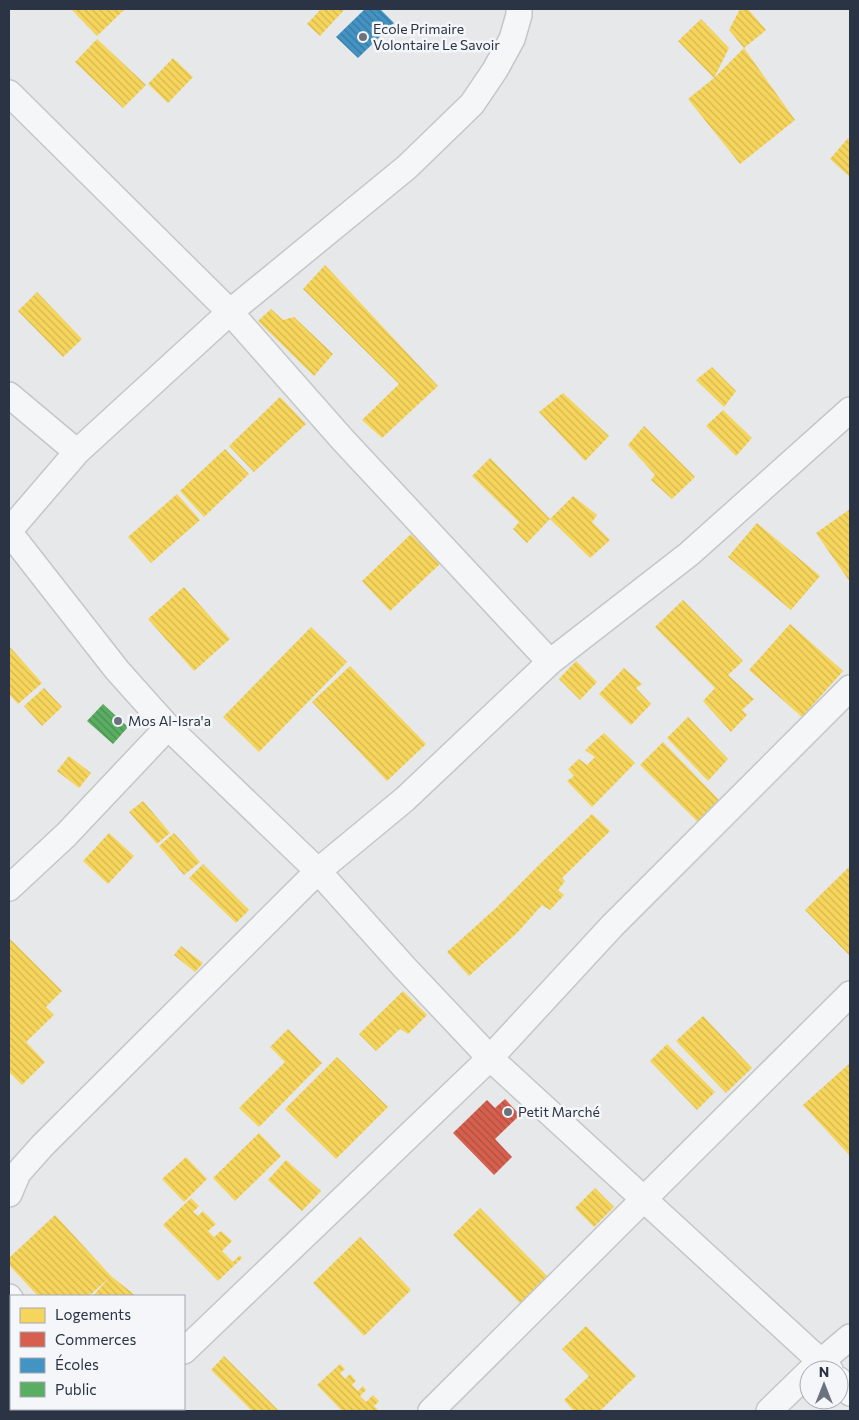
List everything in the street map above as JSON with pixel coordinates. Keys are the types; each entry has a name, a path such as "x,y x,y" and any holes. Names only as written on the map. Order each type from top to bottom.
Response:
{"street":[{"path":"519,9 512,39 495,70 472,104 407,167 230,312 77,452 9,531 117,670 168,727 318,871 405,968 490,1058 644,1198 810,1360"},
{"path":"9,93 230,312 350,447 550,662"},
{"path":"9,395 77,452"},
{"path":"9,1194 18,1173 42,1146 318,871 405,799 550,662 689,554 850,410"},
{"path":"185,1350 490,1058 612,926 850,688"},
{"path":"9,888 66,835 168,727"},
{"path":"431,1411 850,994"},
{"path":"826,1360 850,1337"},
{"path":"769,1411 799,1385"}],"building: Logements":[{"path":"71,9 125,9 97,36"},
{"path":"321,9 345,9 320,36 307,24"},
{"path":"740,9 748,9 766,30 744,48 729,30"},
{"path":"701,19 729,48 714,78 678,41"},
{"path":"97,39 146,85 123,108 75,62"},
{"path":"744,48 795,120 740,164 688,99 714,78"},
{"path":"173,58 193,77 168,103 148,84"},
{"path":"848,138 850,140 850,177 830,159"},
{"path":"325,265 438,386 382,438 362,420 399,384 303,289"},
{"path":"37,292 82,339 63,357 18,311"},
{"path":"271,309 283,320 294,317 333,354 314,376 258,321"},
{"path":"712,367 736,391 724,407 696,380"},
{"path":"563,393 609,436 585,461 539,412"},
{"path":"280,397 306,424 254,472 229,446"},
{"path":"723,410 752,438 736,456 706,426"},
{"path":"644,426 695,477 672,499 651,480 655,475 628,445"},
{"path":"225,449 249,474 204,517 180,491"},
{"path":"490,458 550,519 527,543 513,529 519,522 472,476"},
{"path":"177,494 200,520 151,563 128,537"},
{"path":"573,496 597,515 592,522 610,540 590,558 550,519"},
{"path":"850,509 850,582 816,533"},
{"path":"757,523 820,576 791,610 728,557"},
{"path":"411,534 440,564 390,611 362,581"},
{"path":"184,587 230,639 194,671 148,619"},
{"path":"683,600 743,661 728,675 754,699 742,710 747,715 731,732 703,701 715,688 655,627"},
{"path":"790,624 843,671 802,717 749,670"},
{"path":"311,627 347,662 259,752 223,717"},
{"path":"9,646 42,683 18,704 9,694"},
{"path":"576,661 597,682 580,700 559,679"},
{"path":"350,666 426,744 387,781 312,702"},
{"path":"624,668 642,684 636,688 651,704 631,725 599,694"},
{"path":"44,688 62,707 42,726 24,706"},
{"path":"688,717 728,759 708,781 667,738"},
{"path":"604,733 635,763 592,807 567,781 574,776 568,769 579,759 587,765 595,757 585,750"},
{"path":"663,742 719,800 699,823 640,765"},
{"path":"69,756 91,773 79,788 57,771"},
{"path":"143,801 170,833 157,844 129,812"},
{"path":"592,814 610,831 562,878 565,881 558,890 564,895 550,910 542,905 517,933 469,976 447,952 496,908"},
{"path":"109,833 134,856 108,884 83,861"},
{"path":"174,833 200,862 184,875 159,846"},
{"path":"203,864 249,910 236,923 189,878"},
{"path":"850,866 850,956 805,910"},
{"path":"9,938 62,991 46,1007 54,1015 26,1042 45,1062 22,1085 9,1072"},
{"path":"181,946 203,963 195,972 174,955"},
{"path":"403,991 427,1015 408,1034 400,1029 376,1051 359,1034"},
{"path":"703,1016 752,1068 726,1093 676,1041"},
{"path":"288,1029 322,1063 259,1127 239,1108 285,1062 270,1047"},
{"path":"667,1044 715,1092 697,1110 650,1061"},
{"path":"337,1057 388,1107 336,1159 285,1109"},
{"path":"850,1063 850,1156 803,1105"},
{"path":"259,1133 281,1156 235,1201 213,1178"},
{"path":"186,1157 207,1179 184,1202 162,1179"},
{"path":"286,1160 321,1191 302,1211 268,1180"},
{"path":"595,1188 614,1207 594,1227 575,1208"},
{"path":"191,1198 199,1206 193,1212 198,1216 203,1211 216,1224 208,1231 214,1237 221,1231 232,1241 222,1251 233,1262 240,1255 242,1258 218,1281 163,1225"},
{"path":"480,1208 547,1276 520,1303 453,1235"},
{"path":"55,1215 111,1276 135,1295 94,1295 109,1278 90,1295 37,1295 9,1265 9,1258"},
{"path":"360,1237 411,1290 364,1336 313,1283"},
{"path":"586,1326 636,1376 600,1411 574,1411 564,1400 589,1376 562,1349"},
{"path":"224,1356 279,1411 252,1411 211,1370"},
{"path":"340,1364 345,1369 340,1373 345,1379 350,1374 356,1381 352,1385 358,1391 363,1386 366,1390 360,1396 366,1402 373,1395 379,1401 374,1406 379,1411 342,1411 317,1385"}],"building: Commerces":[{"path":"505,1099 520,1115 495,1139 512,1157 494,1175 453,1133 487,1100 495,1108"}],"building: Écoles":[{"path":"365,9 380,9 394,23 358,58 336,37"}],"building: Public":[{"path":"103,704 128,727 113,744 87,721"}],"place":[{"name":"Ecole Primaire Volontaire Le Savoir","path":"363,37"},
{"name":"Mos Al-Isra'a","path":"118,721"},
{"name":"Petit Marché","path":"508,1112"}]}
